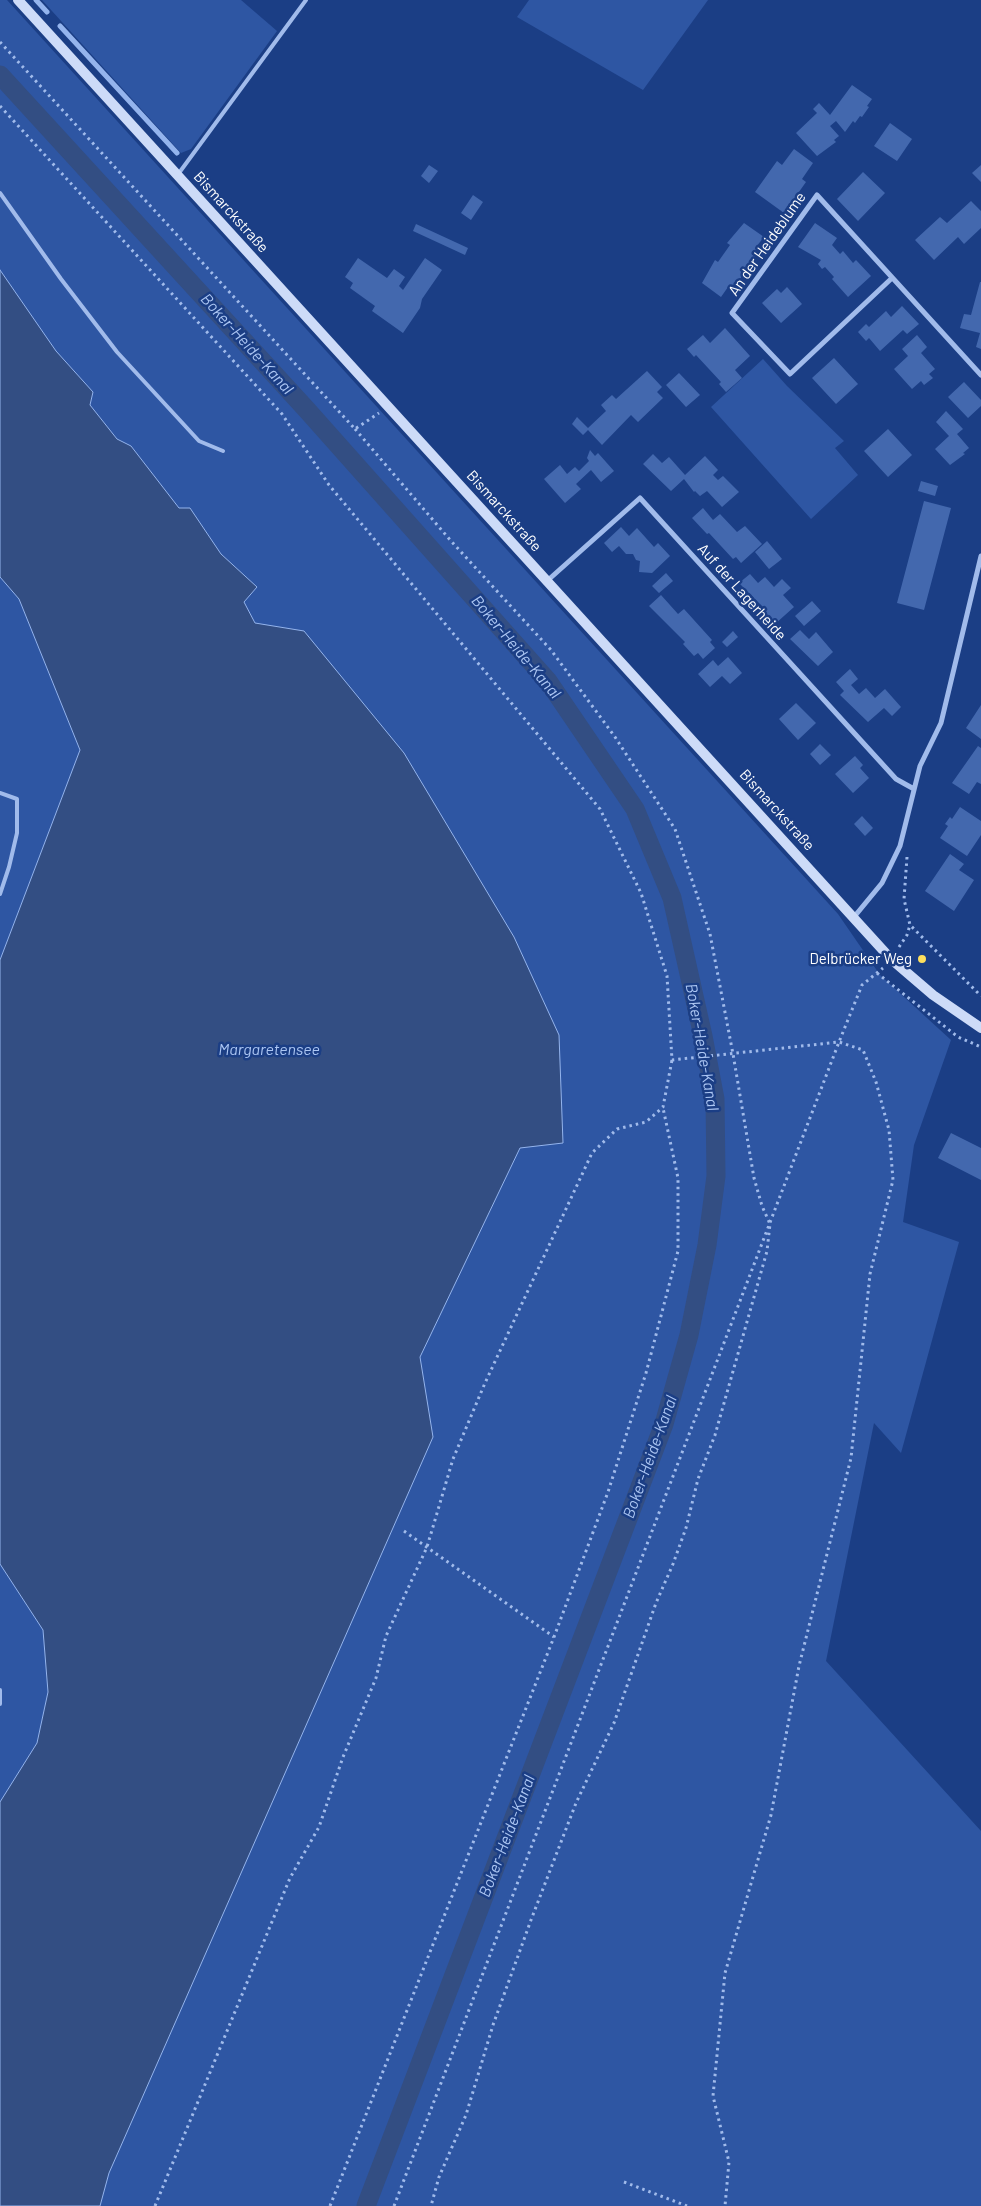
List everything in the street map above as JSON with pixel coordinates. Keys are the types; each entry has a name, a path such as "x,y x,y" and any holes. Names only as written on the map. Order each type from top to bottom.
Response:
{"main road":[{"name":"Bismarckstraße","path":"18,0 891,959 933,995 981,1028"}],"street":[{"name":"An der Heideblume","path":"892,278 790,374 732,313 817,195 981,375"},
{"name":"Auf der Lagerheide","path":"547,581 640,498 896,780 914,789"},
{"path":"853,918 882,883 900,846 920,766 941,724 981,556"}],"lane":[{"path":"177,175 306,0"},
{"path":"0,193 61,279 117,352 199,441 223,452"},
{"path":"0,793 17,799 17,833 0,894"},
{"path":"0,1690 0,1704"}],"path":[{"path":"0,42 355,429 451,541 551,650 615,737 675,829 710,934 754,1178 762,1206 770,1224 767,1251 715,1435 698,1480 686,1528 656,1603 614,1723 576,1803 492,2025 466,2115 439,2177 431,2206"},
{"path":"0,106 282,414 329,485 600,809 641,893 667,976 672,1060 663,1107 678,1178 678,1251 646,1373 611,1483 554,1637 330,2206"},
{"path":"355,429 389,406"},
{"path":"394,2206 862,985 891,959 907,935 910,925 904,899 908,859 900,846"},
{"path":"910,925 981,996"},
{"path":"877,973 958,1037 981,1047"},
{"path":"672,1060 839,1042 863,1050 876,1082 890,1130 893,1180 870,1274 850,1458 799,1666 772,1815 725,1973 713,2096 729,2162 725,2206"},
{"path":"155,2206 290,1878 319,1827 343,1757 376,1678 386,1636 427,1547 453,1459 478,1400 592,1153 616,1129 646,1122 663,1107"},
{"path":"404,1531 554,1637"},
{"path":"624,2182 688,2206"}],"shaded area":[{"path":"0,0 7,0 838,914 880,975 951,1040 914,1145 903,1222 959,1242 901,1453 874,1423 826,1661 981,1831 981,2206 0,2206 0,2173 255,623 244,602 257,587 221,554 190,508 179,508 131,446 117,439 90,405 93,392 56,351 0,270"},
{"path":"42,0 241,0 277,31 191,149 181,153"},
{"path":"529,0 708,0 643,90 517,17"},
{"path":"763,359 787,386 844,441 835,448 858,475 811,519 711,407"},
{"path":"0,577 19,599 80,750 0,960"},
{"path":"0,1564 43,1630 48,1692 37,1743 0,1802"}],"water":[{"name":"Margaretensee","path":"0,270 56,351 93,392 90,405 117,439 131,446 179,508 190,508 221,554 257,587 244,602 255,623 304,631 404,753 514,937 559,1035 563,1143 520,1148 420,1357 433,1437 109,2173 100,2206 0,2206 0,1802 37,1743 48,1692 43,1630 0,1564 0,960 80,750 19,599 0,577"}],"building":[{"path":"852,85 872,99 867,106 869,107 862,117 860,116 855,123 853,121 845,132 836,121 830,126 839,136 834,140 836,142 817,156 796,133 817,113 813,109 819,103 830,115"},
{"path":"890,123 912,139 897,161 874,146"},
{"path":"794,149 813,163 802,179 806,182 784,213 755,192 777,161 782,165"},
{"path":"429,165 438,171 429,183 421,176"},
{"path":"981,165 981,182 972,173"},
{"path":"863,172 885,193 858,221 837,199"},
{"path":"473,195 483,202 471,220 461,213"},
{"path":"971,201 981,211 981,228 964,244 958,237 934,260 915,240 940,217 947,223"},
{"path":"744,223 764,237 756,247 761,250 732,290 728,287 721,297 702,283 715,260 718,262 730,245 727,243"},
{"path":"815,223 837,238 832,245 840,254 843,251 853,263 856,260 871,276 848,297 832,279 834,277 825,267 822,269 818,264 821,260 798,247"},
{"path":"416,224 468,248 465,255 413,231"},
{"path":"358,258 387,278 394,269 405,277 399,286 403,290 425,258 442,270 422,299 420,308 403,333 372,311 375,306 350,288 353,283 345,277"},
{"path":"980,282 981,349 976,347 980,333 960,328 964,314 971,315"},
{"path":"787,287 802,304 781,323 762,303 777,289 781,293"},
{"path":"902,306 919,324 907,334 903,330 880,351 869,338 866,341 858,332 866,324 869,327 886,311 891,317"},
{"path":"725,328 750,356 735,370 742,378 726,392 719,384 721,382 696,355 694,357 687,349 703,335 710,343"},
{"path":"917,335 927,347 921,353 935,369 929,374 933,378 924,385 921,381 912,389 894,369 908,356 902,349"},
{"path":"834,358 858,384 836,404 812,378"},
{"path":"647,371 662,387 657,392 663,398 638,422 631,415 602,445 588,430 583,435 572,424 577,417 588,428 606,411 601,405 612,395 616,399"},
{"path":"679,373 700,395 686,407 666,385"},
{"path":"964,382 981,400 981,406 968,418 948,397"},
{"path":"946,411 963,429 957,434 969,448 963,453 965,454 950,465 935,449 949,436 936,422"},
{"path":"888,429 912,455 888,477 864,451"},
{"path":"590,450 595,456 598,453 614,471 601,482 591,470 576,484 581,489 565,503 544,479 560,465 567,474 575,467 579,471 589,461 587,458"},
{"path":"653,454 662,463 669,457 685,475 705,456 718,470 713,475 718,480 723,476 739,492 722,507 707,491 700,496 694,492 684,479 671,491 643,464"},
{"path":"921,481 938,486 935,496 918,491"},
{"path":"924,501 951,508 924,610 897,603"},
{"path":"703,508 713,520 720,514 737,532 745,526 762,544 741,563 736,557 733,559 692,518"},
{"path":"621,527 629,536 637,528 654,547 658,543 670,556 652,573 639,572 640,561 636,560 633,554 626,554 619,546 612,552 604,543"},
{"path":"767,541 782,559 769,569 755,552"},
{"path":"666,573 673,581 659,593 652,586"},
{"path":"750,574 758,583 765,577 774,587 782,579 791,588 783,595 794,607 775,624 765,612 766,610 739,583"},
{"path":"661,595 678,614 684,609 712,640 710,642 715,648 703,659 698,653 694,656 683,644 685,642 649,606"},
{"path":"812,601 821,611 804,626 795,616"},
{"path":"800,630 809,639 816,632 833,652 818,666 790,639"},
{"path":"733,631 738,637 727,647 722,642"},
{"path":"728,657 742,673 730,684 722,676 710,687 698,674 713,660 718,666"},
{"path":"850,669 858,679 851,685 859,694 866,688 875,698 885,689 901,707 892,716 884,708 868,722 840,695 844,691 836,682"},
{"path":"796,703 816,723 798,740 779,719"},
{"path":"981,705 981,739 966,728"},
{"path":"820,744 831,755 820,765 810,754"},
{"path":"978,746 981,748 981,784 977,782 969,794 952,783"},
{"path":"855,756 863,765 860,768 869,778 853,793 835,774"},
{"path":"960,807 981,821 981,835 967,856 940,838 948,826 945,824 950,817 952,819"},
{"path":"862,816 873,828 865,836 854,824"},
{"path":"950,854 964,864 959,870 974,880 954,911 925,891"},
{"path":"951,1133 981,1148 981,1180 938,1158"}],"waterway":[{"path":"36,0 47,12"},
{"path":"60,26 177,153"},
{"name":"Boker-Heide-Kanal","path":"0,75 307,410 548,681 635,809 672,898 715,1099 716,1176 707,1245 689,1335 664,1424 366,2206"}],"place":[{"name":"Delbrücker Weg","path":"922,959"}]}
